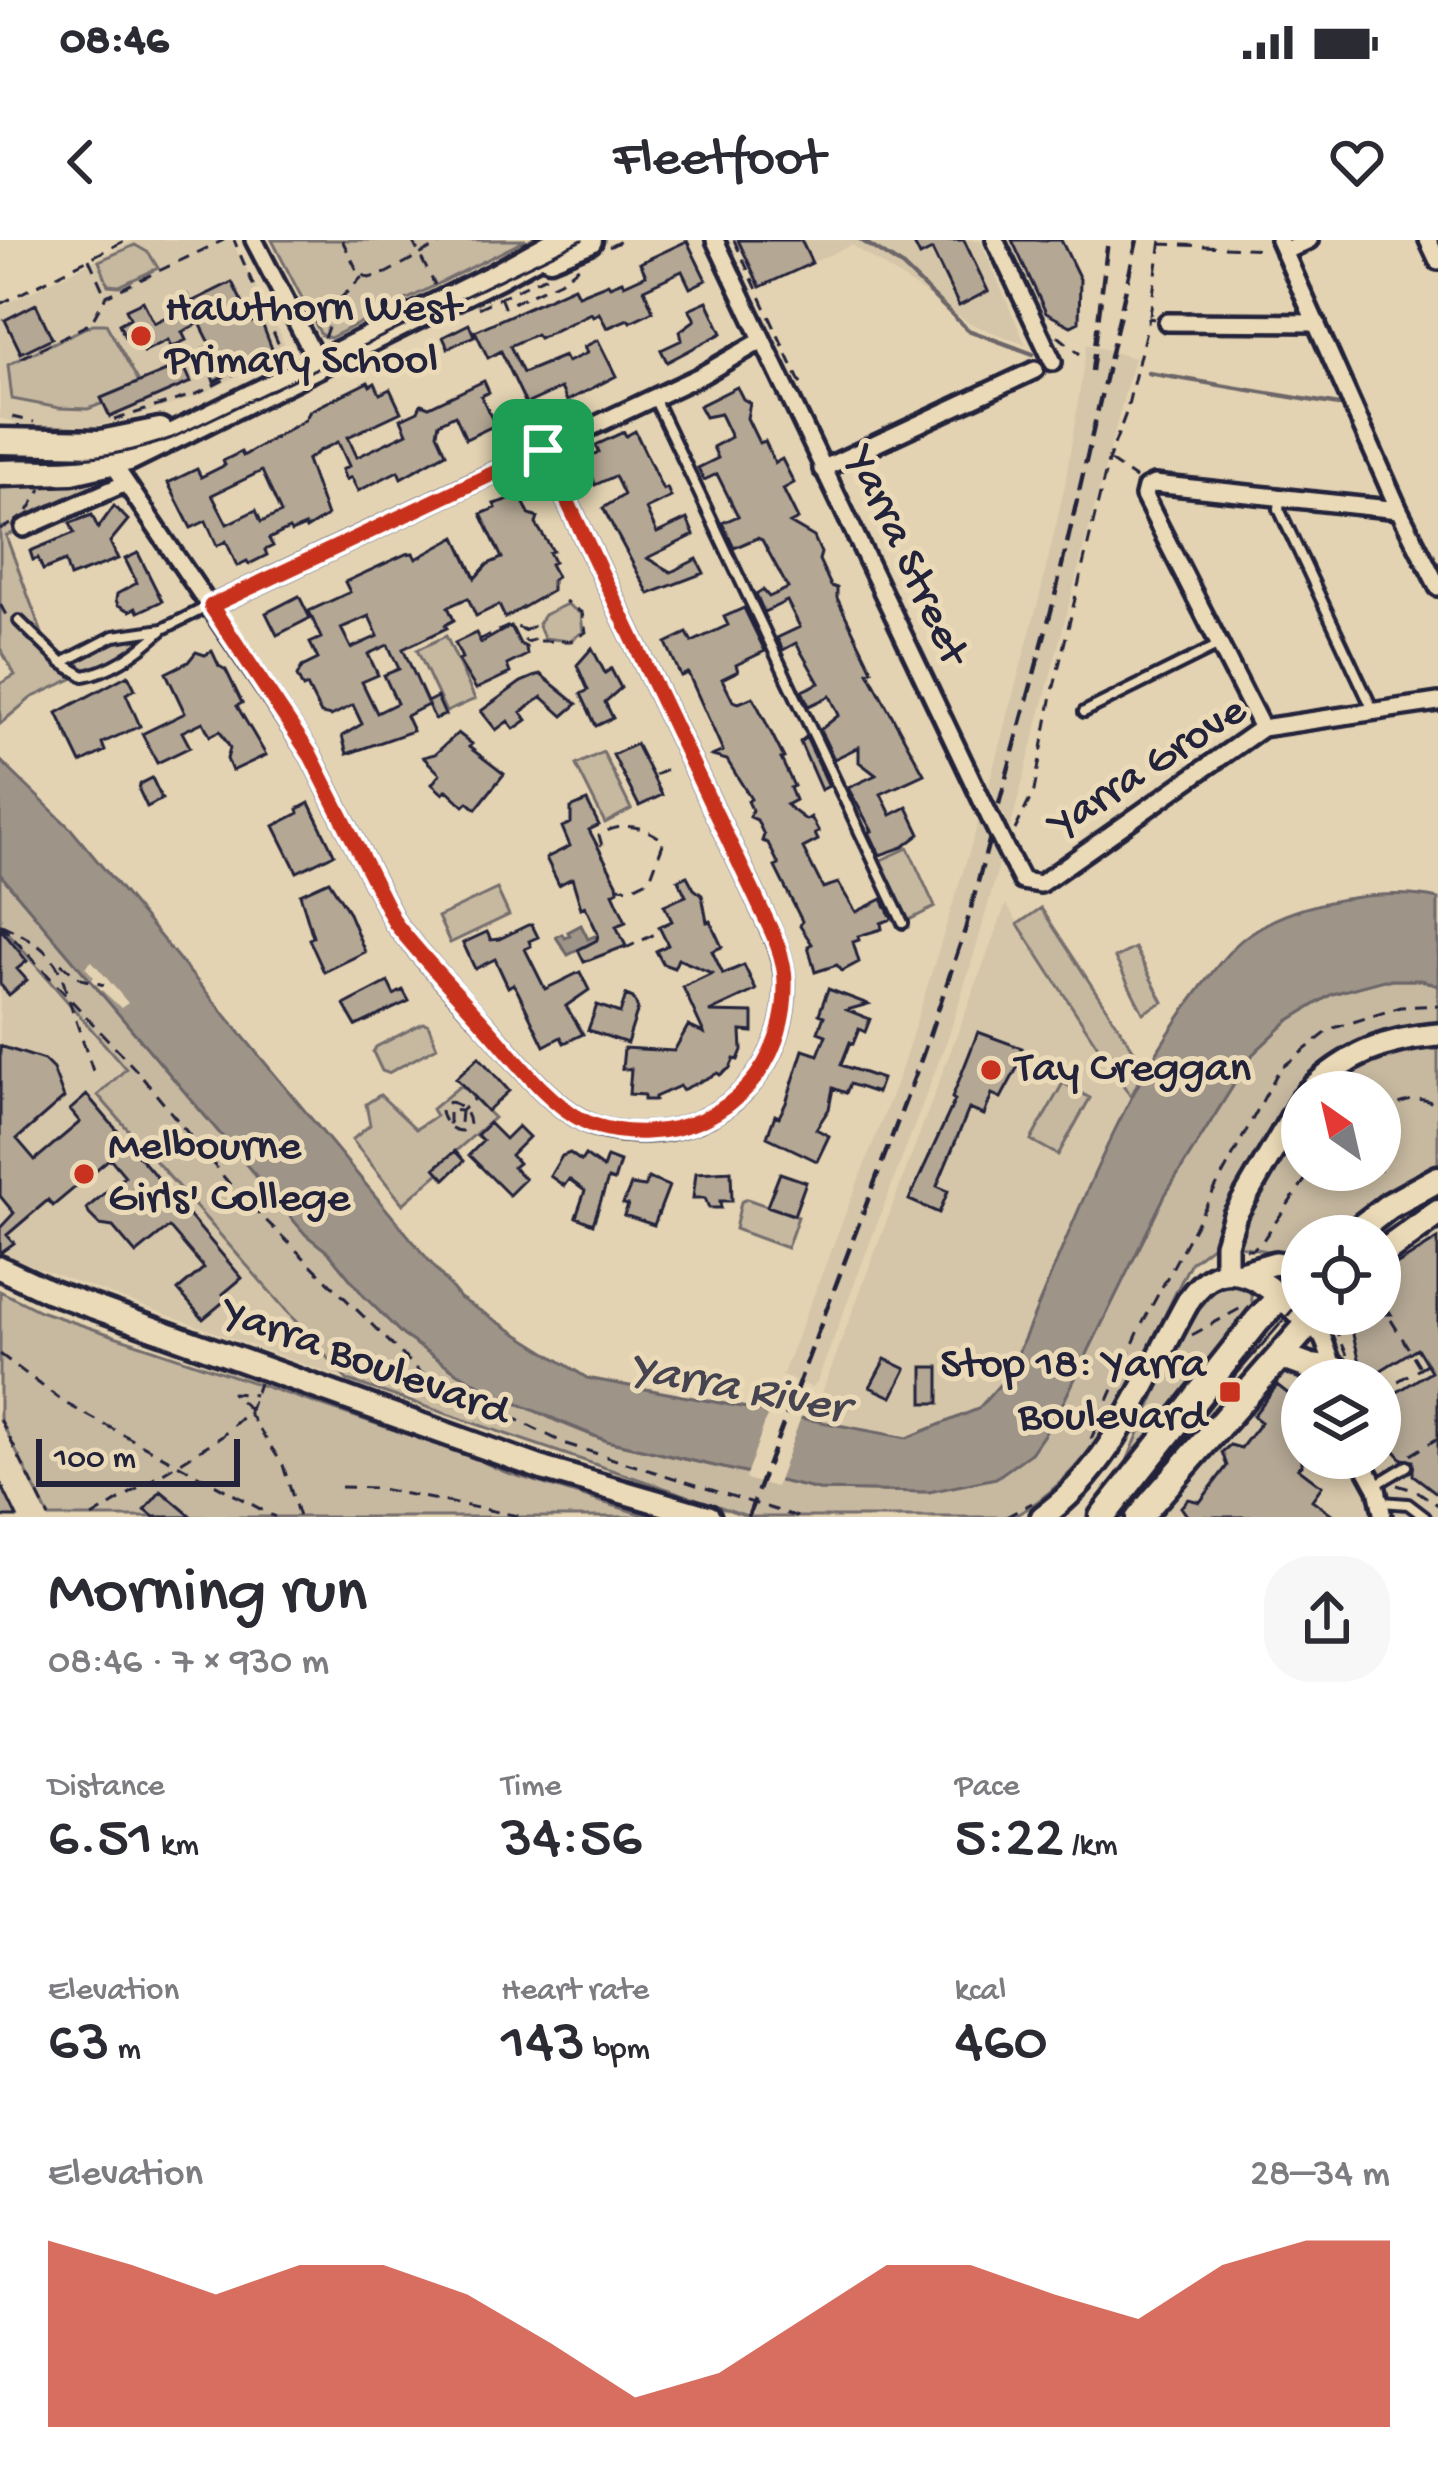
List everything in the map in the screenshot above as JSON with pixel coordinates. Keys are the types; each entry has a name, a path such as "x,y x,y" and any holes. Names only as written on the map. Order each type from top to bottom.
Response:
{"main road":[{"path":"498,287 562,240"},
{"path":"0,473 72,471 113,463 156,446 321,354 586,249"},
{"path":"0,441 113,463"},
{"path":"1334,1071 1355,1054 1406,1037 1438,1034"},
{"path":"1231,1265 1235,1215 1281,1136"},
{"path":"1377,1215 1438,1179"},
{"path":"1401,1240 1438,1213"},
{"path":"1231,1265 1259,1281 1266,1299 1281,1305"},
{"path":"1043,1506 1080,1485 1104,1454 1197,1288 1231,1265 1281,1265"},
{"name":"Yarra Boulevard","path":"0,1268 92,1307 544,1469 709,1517"},
{"path":"1102,1517 1266,1299 1281,1287"},
{"path":"1139,1517 1303,1335"},
{"path":"1281,1356 1289,1359"}],"street":[{"path":"254,240 321,354"},
{"name":"Yarra Street","path":"715,240 1004,847 1022,880 1032,885 1046,881"},
{"path":"995,240 1053,362"},
{"path":"1309,240 1277,247 1317,323 1438,587"},
{"path":"1428,240 1438,261"},
{"path":"1167,322 1317,323"},
{"path":"211,606 764,346"},
{"path":"822,469 1035,370"},
{"path":"22,521 113,463 311,756 395,923 537,1083 586,1123 654,1132 706,1118 752,1085 776,1048 785,1000 781,956 543,450"},
{"path":"1262,728 1144,496 1150,486 1399,510"},
{"name":"Yarra Grove","path":"1046,881 1262,728 1438,702"}],"lane":[{"path":"654,398 903,923"},
{"path":"1280,499 1279,508 1374,712"},
{"path":"19,621 62,663 85,676 211,606"},
{"path":"62,663 114,636 163,629"},
{"path":"1084,712 1220,644"},
{"path":"1407,1466 1382,1495 1408,1504 1425,1517"}],"path":[{"path":"0,304 126,240"},
{"path":"21,358 91,323 106,296 224,240"},
{"path":"114,420 173,404 279,353 282,345 250,284 252,275 234,240"},
{"path":"342,240 363,275 375,278 447,240"},
{"path":"412,240 436,286"},
{"path":"734,240 805,393"},
{"path":"1004,847 1034,791 1108,460 1126,413 1149,317 1161,242 1277,247"},
{"path":"498,287 504,307 572,273 586,249"},
{"path":"89,259 106,296"},
{"path":"321,354 337,302 363,275"},
{"path":"539,279 544,289"},
{"path":"1149,317 1167,322"},
{"path":"1128,365 1136,368"},
{"path":"12,417 42,426"},
{"path":"1108,460 1150,486"},
{"path":"0,530 22,521 45,482"},
{"path":"525,630 525,642 572,641 586,632 582,613 566,601"},
{"path":"0,604 10,620 19,621"},
{"path":"479,640 511,625 525,630 534,626"},
{"path":"655,775 673,766"},
{"path":"602,846 599,835 621,826 646,828 664,841 650,879 631,888 617,887"},
{"path":"0,924 28,938 81,979 104,985"},
{"path":"0,924 137,1071 232,1186 420,1372 566,1444 798,1517"},
{"path":"624,949 661,931"},
{"path":"60,963 95,1077"},
{"path":"1090,1442 1159,1290 1279,1070 1312,1042 1352,1021 1401,1007 1438,1005"},
{"path":"462,1110 476,1098"},
{"path":"1401,1103 1430,1100 1438,1106"},
{"path":"455,1102 462,1110 469,1121 466,1129 455,1130 441,1116 444,1104 455,1102"},
{"path":"1231,1265 1258,1246 1297,1191"},
{"path":"1187,1338 1266,1299"},
{"path":"1401,1335 1420,1366"},
{"path":"0,1354 65,1403 275,1517"},
{"path":"1401,1378 1438,1357"},
{"path":"92,1517 220,1437 249,1411 255,1395 232,1393 249,1411 283,1465 299,1517"},
{"path":"0,1419 49,1517"},
{"path":"1382,1495 1393,1484 1417,1491 1438,1505"},
{"path":"341,1487 375,1488 524,1517"},
{"path":"1006,1517 1043,1506"}],"shaded area":[{"name":"Hawthorn West Primary School","path":"135,240 231,240 281,334 285,351 199,396 122,421 70,430 37,429 0,418 0,307"},
{"path":"272,240 526,240 330,338 321,335"},
{"path":"801,240 980,240 1026,345 969,323 852,245 811,263"},
{"path":"135,245 149,253 158,268 119,286 108,285 99,261"},
{"path":"93,324 106,324 139,382 88,409 12,399 8,365"},
{"path":"1087,344 1134,358 1010,829 989,784 1065,485"},
{"path":"108,481 113,489 6,536 43,636 72,679 31,698 0,724 0,684 15,675 0,648 0,486"},
{"path":"567,604 581,614 583,632 569,641 544,638 538,624 544,615"},
{"path":"143,632 153,635 121,659 87,673 79,667 81,656"},
{"path":"446,636 475,699 446,712 417,650"},
{"path":"603,752 631,809 605,823 576,765"},
{"path":"0,760 71,829 460,1298 587,1378 907,1438 978,1409 1009,1374 1094,1174 1142,1077 1201,987 1244,938 1270,922 1316,905 1393,894 1438,899 1438,986 1422,980 1384,980 1332,994 1288,1021 1253,1054 1165,1195 1056,1417 1031,1453 996,1478 929,1492 819,1490 607,1441 499,1396 403,1335 329,1253 306,1235 0,874"},
{"path":"979,820 999,864 979,938 950,1032 817,1382 811,1387 782,1376 900,1074"},
{"path":"908,848 935,907 907,921 879,861"},
{"path":"0,874 306,1235 329,1253 403,1335 455,1371 606,1441 819,1490 929,1492 1031,1453 1056,1417 1165,1195 1253,1054 1288,1021 1332,994 1384,980 1422,980 1438,986 1438,1168 1401,1186 1401,1071 1281,1071 1281,1191 1391,1191 1358,1215 1281,1215 1281,1253 1217,1242 1191,1262 1120,1404 1074,1469 1046,1495 1013,1517 750,1517 347,1380 98,1095 126,1069 0,924"},
{"path":"497,889 509,915 450,943 438,917"},
{"path":"1006,904 1131,1097 1009,1374 978,1409 907,1438 811,1422"},
{"path":"1041,908 1145,1067 1131,1097 1018,924"},
{"name":"Melbourne Girls' College","path":"0,925 127,1069 98,1095 347,1380 0,1254"},
{"path":"581,925 588,939 595,936 597,940 568,955 556,937 570,936 568,932"},
{"path":"1135,948 1163,1002 1143,1013 1115,958"},
{"path":"428,1024 437,1047 388,1073 382,1071 373,1052 376,1047"},
{"path":"1063,1083 1090,1098 1058,1155 1031,1140"},
{"path":"461,1085 494,1118 403,1204 352,1140 370,1125 366,1104 380,1095 416,1129 436,1116 432,1109"},
{"path":"747,1199 798,1217 787,1248 735,1229 741,1202"},
{"path":"1438,1230 1438,1517 1155,1517 1281,1376 1281,1479 1401,1479 1401,1359 1297,1359 1318,1335 1401,1335 1401,1257"},
{"path":"1225,1285 1250,1290 1253,1306 1127,1461 1183,1336 1212,1294"},
{"path":"0,1291 40,1311 463,1453 505,1472 650,1517 49,1517 0,1419"}],"pier":[{"path":"92,961 128,1003 121,1008 91,980 94,977 85,967"},
{"path":"770,1408 802,1414 776,1487 745,1479"}],"building":[{"path":"738,240 801,240 812,263 760,287"},
{"path":"912,240 964,240 988,291 959,306 932,250 920,256"},
{"path":"1012,240 1061,240 1080,279 1079,322 1071,326 1046,313"},
{"path":"687,241 706,280 690,288 682,271 644,289 653,311 630,322 607,328 599,313 591,313 510,346 523,373 564,356 567,362 587,353 584,347 598,340 616,376 567,401 561,388 526,404 501,351 488,358 475,331 574,287 578,295 608,283 622,281 624,285 646,275 640,263"},
{"path":"232,282 252,322 260,318 272,349 214,382 203,349 211,345 200,323 182,332 186,340 171,347 168,340 143,352 138,340 125,337 119,324 130,318 126,309 143,301 154,323 178,311 173,302 187,295 191,302"},
{"path":"707,301 722,333 667,362 661,350 682,340 680,331 695,320 689,309"},
{"path":"36,304 52,338 21,353 5,320"},
{"path":"469,324 474,336 448,348 443,337"},
{"path":"183,364 191,382 110,417 101,398"},
{"path":"484,381 489,392 481,396 495,425 466,439 455,415 439,423 437,433 446,453 401,478 398,471 358,491 351,477 346,480 342,470 349,466 338,442 319,451 307,460 327,516 306,529 289,529 269,539 273,546 265,550 267,555 249,564 237,566 226,541 217,546 206,521 191,528 168,483 197,469 201,477 241,452 243,456 305,420 310,411 368,382 370,386 375,383 380,394 390,389 401,412 348,437 357,457 407,433 401,419 418,411 421,404 429,407","holes":["262,471 281,513 261,522 256,510 227,524 212,495"]},
{"path":"737,387 750,403 747,418 759,443 765,441 775,463 782,459 794,483 783,489 798,519 790,523 814,537 819,560 831,586 837,588 837,598 872,670 868,672 924,774 881,794 891,815 907,807 920,834 903,847 880,855 848,788 876,775 859,762 859,747 834,759 820,730 839,715 830,696 809,706 802,691 819,683 796,643 783,650 777,638 800,627 787,601 764,612 756,594 763,590 769,597 788,588 762,540 734,548 722,523 738,516 717,474 704,480 698,468 718,458 713,447 731,437 720,414 705,417 699,406"},
{"path":"635,431 663,490 667,488 671,497 646,509 657,533 687,519 694,535 647,558 671,572 697,559 704,573 649,594 603,508 624,495 615,476 595,485 588,457 599,452 596,445"},
{"path":"520,496 530,515 538,518 536,524 553,551 549,552 554,562 550,564 557,577 552,580 552,591 505,618 499,605 476,616 468,598 448,607 454,620 447,628 403,649 427,702 437,697 445,715 435,719 428,705 406,716 413,731 347,754 342,736 362,724 353,705 331,716 321,714 297,676 302,667 318,659 310,643 321,638 309,611 350,592 345,582 406,554 413,553 416,559 456,537 475,578 502,558 481,514 496,508 494,504","holes":["369,616 378,636 351,648 341,628","388,645 399,669 384,675 397,703 377,713 362,682 378,675 368,654"]},
{"path":"114,506 128,520 110,542 118,559 70,577 65,561 43,570 38,558 33,560 30,551 74,533 70,523 92,515 98,528"},
{"path":"138,553 162,601 138,612 116,600 117,594 137,583 125,559"},
{"path":"299,596 310,618 277,635 266,613"},
{"path":"744,608 765,651 736,665 738,671 722,679 733,701 753,697 784,758 795,800 786,805 806,820 811,817 819,832 815,834 818,840 803,848 823,888 838,883 856,912 882,899 892,919 881,923 882,929 858,936 853,942 859,962 842,971 837,965 815,972 808,946 812,944 775,867 779,865 768,843 762,841 757,820 750,817 751,799 727,760 712,756 723,751 688,673 681,676 666,643 687,633 692,642 728,625 724,617"},
{"path":"511,626 527,655 507,665 510,673 476,689 458,660 462,658 455,643 476,633 481,643"},
{"path":"592,648 605,673 611,669 621,688 605,702 613,718 596,726 581,694 588,690 577,665"},
{"path":"212,651 226,670 242,703 237,706 266,755 232,771 227,759 230,748 220,731 210,736 203,722 182,732 190,747 157,763 142,734 185,713 166,673 188,662 196,652"},
{"path":"540,674 577,704 563,716 542,697 521,712 527,720 514,729 508,721 496,730 481,711"},
{"path":"128,675 135,689 126,694 140,726 102,743 105,751 81,763 57,713"},
{"path":"458,733 504,774 476,809 432,784 440,774 423,757 435,754"},
{"path":"806,737 829,786 821,790 800,742"},
{"path":"636,744 662,795 639,806 613,755"},
{"path":"152,778 162,799 147,807 140,784"},
{"path":"587,801 599,825 589,830 617,883 613,893 626,922 616,926 626,946 584,962 578,950 597,940 598,934 585,906 581,908 572,878 559,885 546,858 570,846 562,827 571,823 571,808"},
{"path":"309,803 334,854 297,872 274,826"},
{"path":"687,876 702,895 707,922 722,947 712,951 723,974 744,965 756,990 709,1012 753,1013 753,1032 741,1031 738,1060 720,1075 644,1100 644,1095 629,1094 631,1069 622,1069 624,1048 674,1051 688,1026 704,1033 683,987 712,973 678,959 674,968 663,964 656,951 668,945 659,927 672,921 664,905 686,896 678,880"},
{"path":"329,881 365,952 324,972 309,939 313,937 300,894"},
{"path":"528,925 538,937 525,949 545,989 580,972 589,990 566,1006 583,1034 564,1043 561,1037 544,1046 517,990 513,984 508,987 495,959 475,969 463,943 487,932 491,940 499,939"},
{"path":"0,928 27,961 17,969 27,980 9,995 0,984"},
{"path":"388,982 394,995 403,990 409,1001 356,1026 344,1005"},
{"path":"828,989 868,1004 847,1010 870,1019 865,1032 859,1029 853,1044 850,1042 841,1065 882,1079 877,1093 850,1084 846,1093 833,1088 829,1109 816,1129 829,1136 817,1161 767,1137 775,1115 779,1117 786,1103 803,1050 818,1055 826,1035 818,1032 824,1016 819,1014"},
{"path":"626,995 638,1009 627,1043 588,1030 597,1005 620,1013"},
{"path":"978,1032 1022,1048 1018,1057 1022,1059 1001,1098 992,1094 984,1115 969,1109 937,1186 948,1191 939,1213 909,1200 955,1100"},
{"path":"0,1046 44,1060 53,1069 64,1098 17,1139 35,1160 80,1122 70,1110 87,1095 242,1278 223,1294 227,1299 203,1319 178,1290 204,1268 169,1227 136,1254 113,1227 100,1225 89,1214 87,1208 125,1176 110,1158 53,1206 48,1200 7,1235 14,1243 0,1253 0,1228 14,1213 0,1196"},
{"path":"479,1057 509,1091 487,1111 456,1078"},
{"path":"489,1123 505,1139 518,1126 529,1137 511,1155 518,1163 513,1167 525,1179 509,1195 469,1155 483,1141 477,1135"},
{"path":"455,1151 464,1161 445,1179 435,1168"},
{"path":"570,1153 581,1161 585,1155 603,1168 607,1157 620,1162 614,1181 608,1179 593,1224 576,1217 585,1191 569,1179 564,1186 550,1176 562,1156"},
{"path":"731,1171 732,1201 709,1208 705,1198 693,1198 696,1173"},
{"path":"780,1173 806,1182 794,1215 767,1206"},
{"path":"648,1178 669,1186 654,1225 624,1215 631,1185 645,1187"},
{"path":"1438,1239 1438,1494 1413,1475 1413,1461 1401,1458 1401,1390 1431,1371 1417,1348 1399,1359 1359,1359 1353,1335 1401,1335 1401,1262"},
{"path":"885,1359 906,1369 892,1397 870,1387"},
{"path":"923,1367 939,1367 939,1403 923,1403"},
{"path":"1277,1385 1281,1388 1281,1479 1313,1479 1322,1486 1312,1500 1336,1517 1188,1517 1181,1507 1188,1499 1200,1502 1227,1466 1222,1452 1230,1445 1241,1448 1261,1422 1253,1416"},
{"path":"0,1482 17,1517 0,1517"},
{"path":"161,1491 192,1517 154,1517 145,1510"}],"waterway":[{"path":"861,240 902,266 968,330 1033,354"},
{"path":"1148,373 1339,405"}],"tram line":[{"path":"0,457 88,458 172,438 582,240"},
{"path":"1401,1221 1438,1197"},
{"path":"1123,1517 1281,1323"}],"railway":[{"path":"1092,371 1108,240"},
{"path":"748,1517 922,1057 965,930 1054,600 1137,240"}],"place":[{"name":"Hawthorn West Primary School","path":"141,336"},
{"name":"Tay Creggan","path":"991,1070"},
{"name":"Melbourne Girls' College","path":"84,1174"},
{"name":"Stop 18: Yarra Boulevard","path":"1230,1392"}],"route":[{"path":"543,450 755,896 785,976 782,1023 776,1048 762,1072 719,1111 669,1130 630,1132 586,1123 572,1113 537,1083 414,947 395,923 311,756 211,606 543,450"}],"water label":[{"name":"Yarra River","path":"738,1391"}]}
